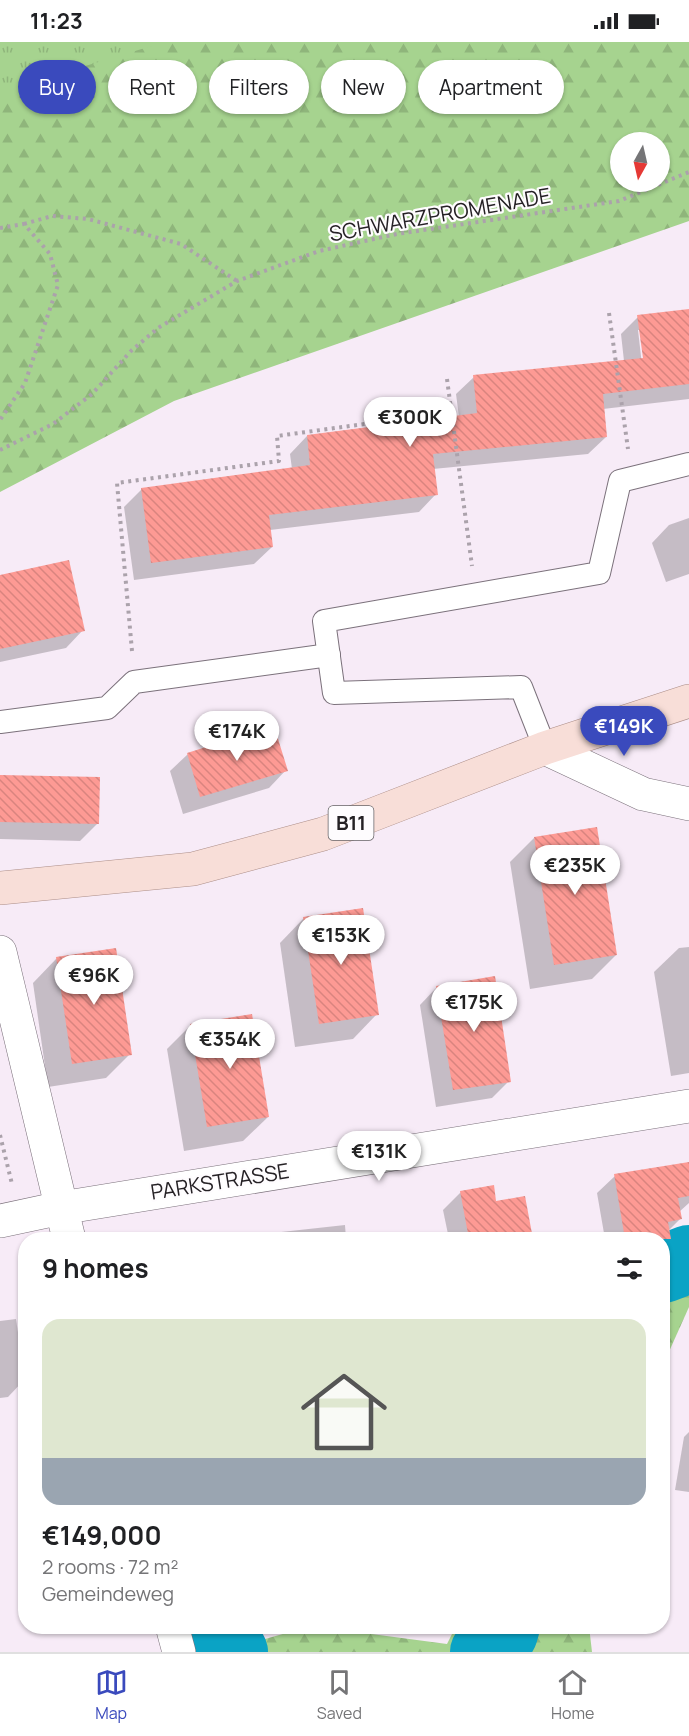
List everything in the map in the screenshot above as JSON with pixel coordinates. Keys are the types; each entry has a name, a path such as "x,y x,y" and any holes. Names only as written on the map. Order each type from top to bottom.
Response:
{"main road":[{"name":"B11","path":"0,888 193,869 323,834 545,748 689,701"}],"street":[{"path":"545,748 643,795 689,804"},
{"path":"0,952 67,1232"},
{"name":"PARKSTRASSE","path":"10,1218 689,1106"},
{"path":"174,1634 179,1652"}],"lane":[{"path":"545,748 521,687 334,693 324,621 599,573 620,481 689,464"},
{"path":"0,722 107,708 134,682 329,655"}],"path":[{"name":"SCHWARZPROMENADE","path":"0,450 53,424 92,394 131,351 158,328 237,281 319,251 397,234 619,201 689,172"},
{"path":"0,228 52,216 88,219 181,244 237,281"},
{"path":"0,420 25,383 58,285 50,254 24,224"},
{"path":"609,313 632,478"},
{"path":"447,379 476,594"},
{"path":"134,682 117,483 279,460 277,436 452,412"},
{"path":"0,1135 10,1218"}],"green space":[{"path":"0,42 689,42 689,221 174,401 0,492"},
{"path":"0,42 165,42 96,63 96,60 18,60 18,86 0,94"},
{"path":"689,1256 689,1307 670,1349 670,1260"},
{"path":"283,1634 371,1634 447,1644 452,1634 590,1634 592,1652 259,1652 265,1639"}],"building":[{"path":"689,309 689,384 603,394 607,437 433,454 438,495 269,515 273,547 151,563 141,488 310,465 307,435 477,413 473,375 643,358 637,315"},
{"path":"69,560 85,631 0,649 0,575"},
{"path":"274,726 288,771 200,797 187,753"},
{"path":"0,775 100,777 99,824 0,822"},
{"path":"597,827 617,955 554,965 534,837"},
{"path":"363,908 379,1015 319,1024 303,917"},
{"path":"116,948 132,1055 72,1064 56,957"},
{"path":"495,976 511,1082 453,1090 436,986"},
{"path":"252,1014 269,1117 207,1127 190,1024"},
{"path":"689,1162 689,1196 678,1198 682,1219 668,1222 670,1232 624,1232 614,1174"},
{"path":"494,1185 496,1201 525,1196 532,1232 468,1232 460,1191"}],"waterway":[{"path":"670,1266 689,1259"},
{"path":"484,1652 503,1634"},
{"path":"199,1652 220,1649 234,1652"}]}
